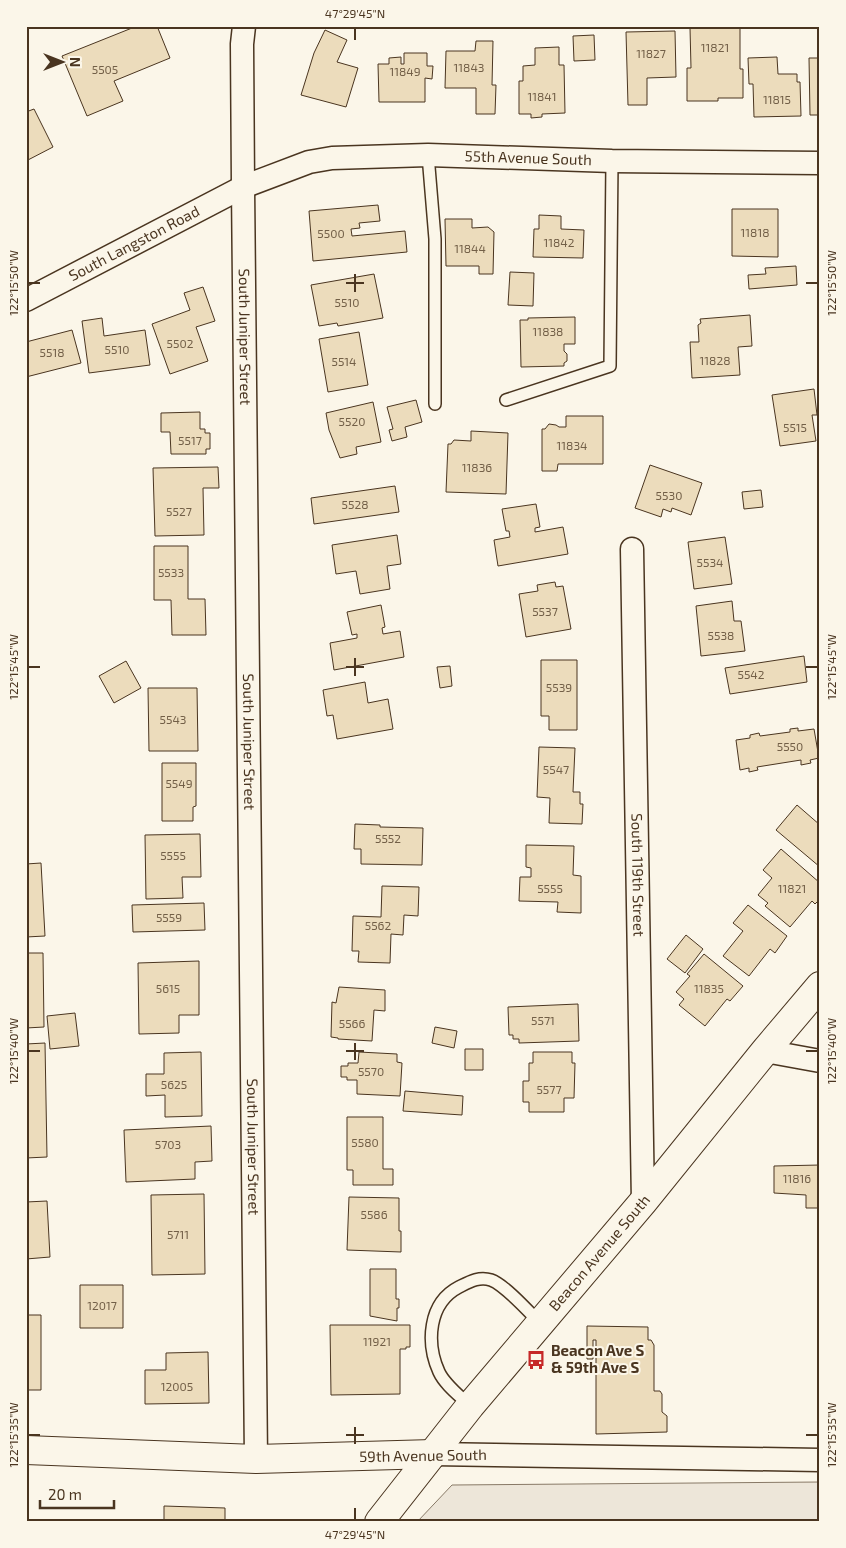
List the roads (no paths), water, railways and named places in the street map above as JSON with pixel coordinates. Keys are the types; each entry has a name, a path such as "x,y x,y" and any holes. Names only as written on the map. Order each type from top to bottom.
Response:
{"street":[{"name":"South Juniper Street","path":"244,26 242,44 243,187 256,1459"},
{"name":"55th Avenue South","path":"243,187 309,162 332,158 428,155 612,161 820,163"},
{"name":"South Langston Road","path":"26,300 243,187"},
{"name":"South 119th Street","path":"632,549 643,1202"},
{"name":"Beacon Avenue South","path":"379,1522 470,1406 643,1202 820,986"},
{"path":"765,1051 820,1062"},
{"name":"59th Avenue South","path":"26,1450 256,1459 433,1454 820,1460"}],"lane":[{"path":"428,155 435,239 435,404"},
{"path":"506,400 610,366 612,161"},
{"path":"470,1406 439,1372 434,1355 431,1328 440,1303 452,1291 471,1281 492,1280 501,1286 540,1323"}],"place":[{"name":"Beacon Ave S & 59th Ave S","path":"536,1360"}]}
